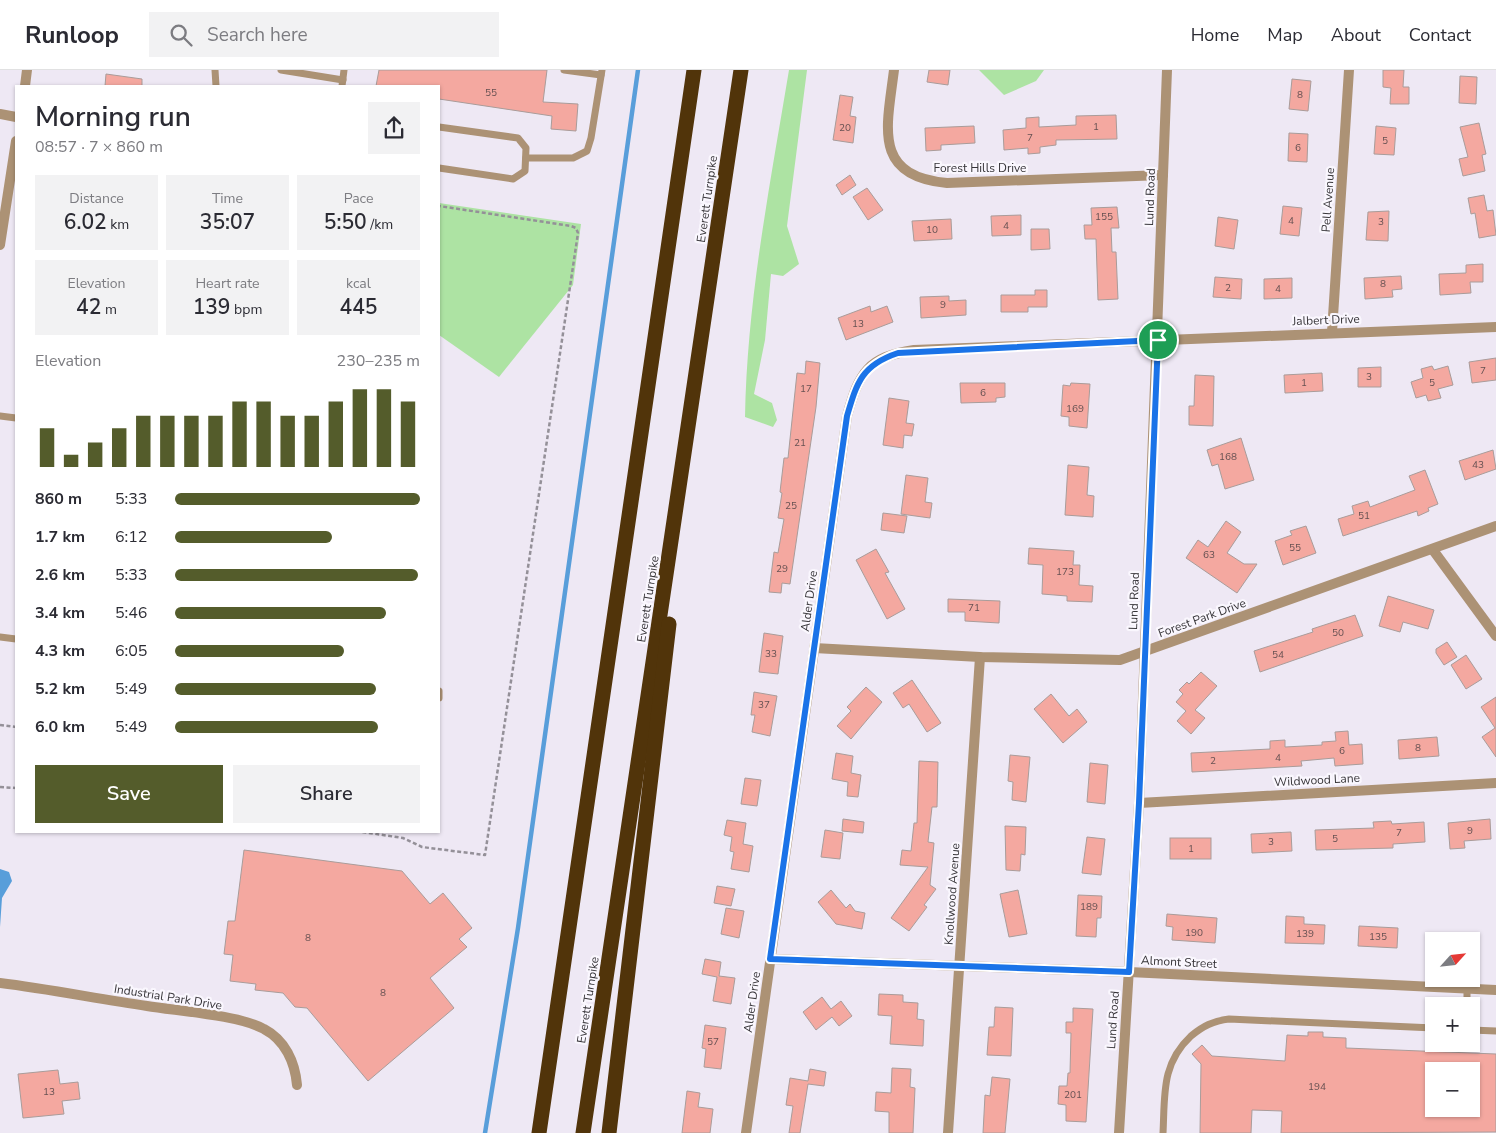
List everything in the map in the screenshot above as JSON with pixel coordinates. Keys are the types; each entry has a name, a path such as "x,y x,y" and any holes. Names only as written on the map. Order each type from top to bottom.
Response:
{"highway":[{"path":"539,1133 694,70"},
{"name":"Everett Turnpike","path":"583,1133 741,70"},
{"path":"610,1133 704,320"}],"street":[{"path":"25,85 28,70"},
{"name":"Forest Hills Drive","path":"894,70 888,134 890,150 899,165 912,176 929,182 947,184 1163,175"},
{"name":"Lund Road","path":"1119,1133 1139,803 1167,70"},
{"name":"Pell Avenue","path":"1332,332 1349,70"},
{"path":"0,114 15,117"},
{"path":"0,245 15,148"},
{"name":"Jalbert Drive","path":"1158,340 1496,327"},
{"name":"Alder Drive","path":"746,1133 847,416 856,386 868,368 882,358 914,350 1158,340"},
{"name":"Forest Park Drive","path":"814,648 980,657 1120,660 1496,526"},
{"path":"1433,550 1496,636"},
{"name":"Knollwood Avenue","path":"948,1133 980,657"},
{"name":"Wildwood Lane","path":"1139,803 1496,783"},
{"name":"Almont Street","path":"770,959 1129,972 1425,986"},
{"name":"Industrial Park Drive","path":"0,983 254,1024 274,1036 285,1048 292,1058 297,1085"},
{"name":"Almont Street","path":"1467,988 1496,990"}],"lane":[{"path":"215,70 216,85"},
{"path":"281,70 342,83 344,70"},
{"path":"526,158 574,158 587,151 591,138 601,72 564,70"},
{"path":"440,127 518,138 526,148 525,172 513,179 440,168"},
{"path":"0,416 15,418"},
{"path":"0,637 15,639"},
{"path":"1466,997 1467,988"},
{"path":"1163,1133 1167,1075 1170,1061 1180,1047 1196,1032 1217,1020 1425,1028"},
{"path":"1480,1030 1496,1031"}],"path":[{"path":"369,833 403,838 422,848 485,855 578,233 576,228 571,226 440,206"},
{"path":"0,724 15,726"},
{"path":"0,787 15,788"}],"green space":[{"path":"789,70 807,70 787,226 799,264 783,276 771,274 765,340 754,394 772,403 777,420 773,427 745,417 750,330 755,286 767,199"},
{"path":"979,70 1044,70 1036,81 1004,95"},
{"path":"440,203 581,224 573,285 499,377 440,336"}],"water":[{"path":"0,869 9,872 12,881 2,898 0,927"}],"building":[{"path":"379,70 547,70 543,102 578,104 576,131 551,129 552,116 440,99 440,85 376,85"},
{"path":"929,70 950,70 948,85 927,82"},
{"path":"1383,70 1404,70 1403,87 1409,87 1409,104 1390,104 1391,88 1383,87"},
{"path":"106,74 142,79 142,85 105,85"},
{"path":"1460,76 1477,77 1476,104 1459,103"},
{"path":"1292,79 1311,81 1308,111 1289,109"},
{"path":"840,95 853,97 850,116 856,117 853,143 833,140"},
{"path":"1116,115 1117,139 1056,140 1056,145 1040,147 1040,153 1028,154 1028,148 1004,150 1003,130 1026,128 1026,118 1039,117 1039,127 1076,125 1076,116"},
{"path":"1479,123 1486,154 1482,155 1485,171 1463,176 1459,159 1468,157 1460,127"},
{"path":"974,126 975,143 941,145 941,150 926,151 925,128"},
{"path":"1376,126 1396,128 1394,155 1374,154"},
{"path":"1289,133 1308,134 1307,162 1288,161"},
{"path":"850,175 856,185 842,195 836,185"},
{"path":"867,188 883,210 868,220 853,197"},
{"path":"1484,195 1487,211 1493,210 1496,235 1479,238 1475,213 1471,214 1468,198"},
{"path":"1283,206 1302,208 1299,236 1280,234"},
{"path":"1117,207 1119,228 1111,228 1112,252 1116,252 1118,299 1098,300 1096,239 1085,239 1084,225 1092,225 1091,208"},
{"path":"1389,211 1388,241 1366,240 1368,212"},
{"path":"1021,215 1021,235 992,236 991,216"},
{"path":"1218,217 1238,220 1234,249 1215,246"},
{"path":"951,219 952,239 914,241 912,221"},
{"path":"1031,229 1049,229 1050,249 1031,250"},
{"path":"1483,264 1483,282 1470,282 1471,293 1440,295 1439,274 1466,273 1466,265"},
{"path":"1401,276 1402,289 1392,290 1393,297 1365,299 1364,278"},
{"path":"1215,277 1242,279 1241,299 1213,297"},
{"path":"1292,278 1292,298 1264,299 1264,279"},
{"path":"1035,290 1047,290 1047,307 1028,307 1028,312 1001,312 1001,295 1035,295"},
{"path":"949,296 949,301 966,300 966,315 921,318 920,297"},
{"path":"870,306 871,312 887,306 893,322 846,340 838,318"},
{"path":"1496,358 1496,380 1472,383 1469,362"},
{"path":"806,361 820,363 816,407 790,584 782,583 781,593 769,592 774,552 778,553 784,519 778,518 782,493 780,492 784,458 788,458 797,373 805,374"},
{"path":"1432,366 1434,370 1448,366 1453,385 1438,389 1441,398 1428,401 1426,395 1416,398 1411,382 1423,378 1421,369"},
{"path":"1381,367 1381,387 1358,387 1358,368"},
{"path":"1322,373 1323,391 1285,393 1284,375"},
{"path":"1195,375 1214,376 1213,426 1189,425 1189,406 1194,406"},
{"path":"960,383 1005,383 1005,397 996,398 996,402 961,403"},
{"path":"1071,383 1090,384 1087,428 1069,426 1069,417 1061,416 1063,385 1070,386"},
{"path":"889,398 909,401 906,423 914,424 912,436 904,435 903,448 883,445"},
{"path":"1241,438 1254,480 1225,489 1218,464 1212,466 1207,450"},
{"path":"1493,450 1496,469 1465,480 1459,461"},
{"path":"1068,465 1089,467 1087,495 1094,496 1093,517 1065,515"},
{"path":"1425,470 1438,504 1428,508 1429,511 1418,516 1417,511 1343,536 1338,519 1354,514 1352,506 1368,501 1370,507 1415,490 1409,476"},
{"path":"906,475 928,478 925,502 932,503 930,518 901,514"},
{"path":"883,513 907,516 904,533 881,530"},
{"path":"1226,521 1241,532 1227,553 1244,564 1257,564 1237,593 1186,558 1198,540 1208,547"},
{"path":"1306,526 1316,553 1283,565 1275,541 1292,535 1290,531"},
{"path":"1029,548 1074,551 1073,565 1080,565 1079,585 1093,586 1092,602 1067,601 1067,596 1042,594 1043,565 1028,564"},
{"path":"876,549 889,572 885,573 905,609 887,619 856,560"},
{"path":"1388,596 1434,610 1428,629 1403,622 1400,632 1379,626"},
{"path":"948,599 1000,601 999,623 965,621 965,612 948,612"},
{"path":"1355,615 1363,636 1260,672 1254,651 1313,632 1312,629"},
{"path":"764,633 783,636 778,674 759,672"},
{"path":"1447,642 1457,657 1444,665 1436,653 1436,649"},
{"path":"1466,655 1482,679 1466,689 1451,665"},
{"path":"1201,672 1217,686 1195,710 1205,718 1191,734 1177,721 1186,711 1176,702 1183,694 1179,690 1187,682 1189,684"},
{"path":"912,680 941,723 927,732 909,704 903,708 893,693"},
{"path":"866,687 882,702 851,739 837,726 851,711 847,707"},
{"path":"754,692 777,696 770,736 752,732 755,715 751,715"},
{"path":"1051,694 1069,716 1077,709 1087,722 1063,743 1034,709"},
{"path":"1496,697 1496,757 1482,737 1495,728 1481,707"},
{"path":"1348,731 1349,745 1362,744 1363,764 1335,766 1334,758 1301,761 1302,766 1192,772 1191,753 1270,749 1270,741 1285,740 1285,747 1322,745 1322,742 1336,741 1335,732"},
{"path":"1437,737 1439,756 1399,759 1398,740"},
{"path":"836,753 853,756 851,773 861,775 858,797 847,796 848,782 832,779"},
{"path":"1010,755 1030,757 1026,802 1012,800 1013,782 1008,781"},
{"path":"919,761 938,762 937,807 932,807 928,842 934,843 930,885 936,889 924,905 927,907 909,931 891,918 928,867 900,865 902,850 911,851 914,823 917,823"},
{"path":"1090,763 1108,765 1105,804 1087,802"},
{"path":"745,778 761,780 757,806 741,804"},
{"path":"843,819 864,822 863,833 842,831"},
{"path":"1490,819 1491,839 1464,841 1465,848 1450,849 1448,823"},
{"path":"727,820 746,823 743,844 753,846 749,872 731,869 734,852 730,851 732,837 724,835"},
{"path":"1391,821 1392,824 1424,822 1425,842 1393,844 1393,848 1316,850 1315,830 1374,828 1373,822"},
{"path":"1005,826 1026,827 1025,855 1021,854 1020,871 1006,870"},
{"path":"825,830 843,833 840,859 821,857"},
{"path":"1291,832 1292,851 1252,853 1251,834"},
{"path":"1087,837 1105,839 1101,875 1082,873"},
{"path":"1170,838 1211,838 1211,859 1170,859"},
{"path":"244,850 402,871 430,904 443,893 472,928 459,939 467,947 430,978 454,1008 368,1081 307,1008 295,1007 283,993 255,990 256,984 230,981 233,955 224,954 228,921 235,921"},
{"path":"717,886 735,889 731,906 714,903"},
{"path":"831,890 846,908 850,904 855,911 865,913 862,929 836,924 818,902"},
{"path":"1018,890 1027,934 1009,937 1000,894"},
{"path":"1078,895 1102,896 1101,918 1097,918 1096,937 1076,936"},
{"path":"726,908 744,911 739,938 721,934"},
{"path":"1167,914 1217,918 1215,943 1172,940 1173,927 1166,926"},
{"path":"1286,916 1304,917 1304,924 1325,925 1324,944 1285,943"},
{"path":"1359,926 1398,928 1397,948 1358,946"},
{"path":"705,959 721,962 719,976 735,978 731,1004 713,1001 717,977 702,974"},
{"path":"879,994 903,995 903,1002 918,1003 917,1019 924,1020 923,1046 890,1044 892,1016 878,1015"},
{"path":"822,997 831,1009 841,1001 852,1016 839,1026 832,1017 816,1030 803,1012"},
{"path":"995,1007 1013,1008 1011,1056 987,1055 989,1027 994,1027"},
{"path":"1073,1008 1093,1009 1086,1122 1066,1121 1066,1105 1058,1104 1059,1086 1067,1086 1068,1073 1070,1073 1071,1033 1066,1033 1066,1022 1073,1022"},
{"path":"705,1025 726,1028 721,1069 704,1067 706,1049 702,1048"},
{"path":"1308,1032 1323,1032 1323,1037 1346,1038 1346,1048 1496,1054 1496,1132 1281,1133 1282,1111 1252,1110 1251,1133 1200,1133 1201,1064 1192,1054 1202,1045 1212,1056 1285,1061 1287,1035 1308,1036"},
{"path":"892,1068 911,1069 910,1087 915,1088 913,1133 889,1133 889,1112 875,1111 876,1092 891,1093"},
{"path":"810,1069 826,1072 824,1086 808,1084 800,1133 789,1133 793,1106 786,1105 790,1078 808,1081"},
{"path":"58,1070 60,1084 78,1082 80,1099 62,1101 64,1114 23,1118 18,1074"},
{"path":"992,1077 1010,1079 1005,1133 983,1133 985,1095 990,1096"},
{"path":"687,1091 700,1093 698,1107 713,1109 710,1133 682,1133"}],"waterway":[{"path":"485,1133 518,928 638,70"}],"route":[{"path":"1158,340 1139,803 1129,972 770,959 847,416 856,386 868,368 882,358 914,350 1158,340"}]}
